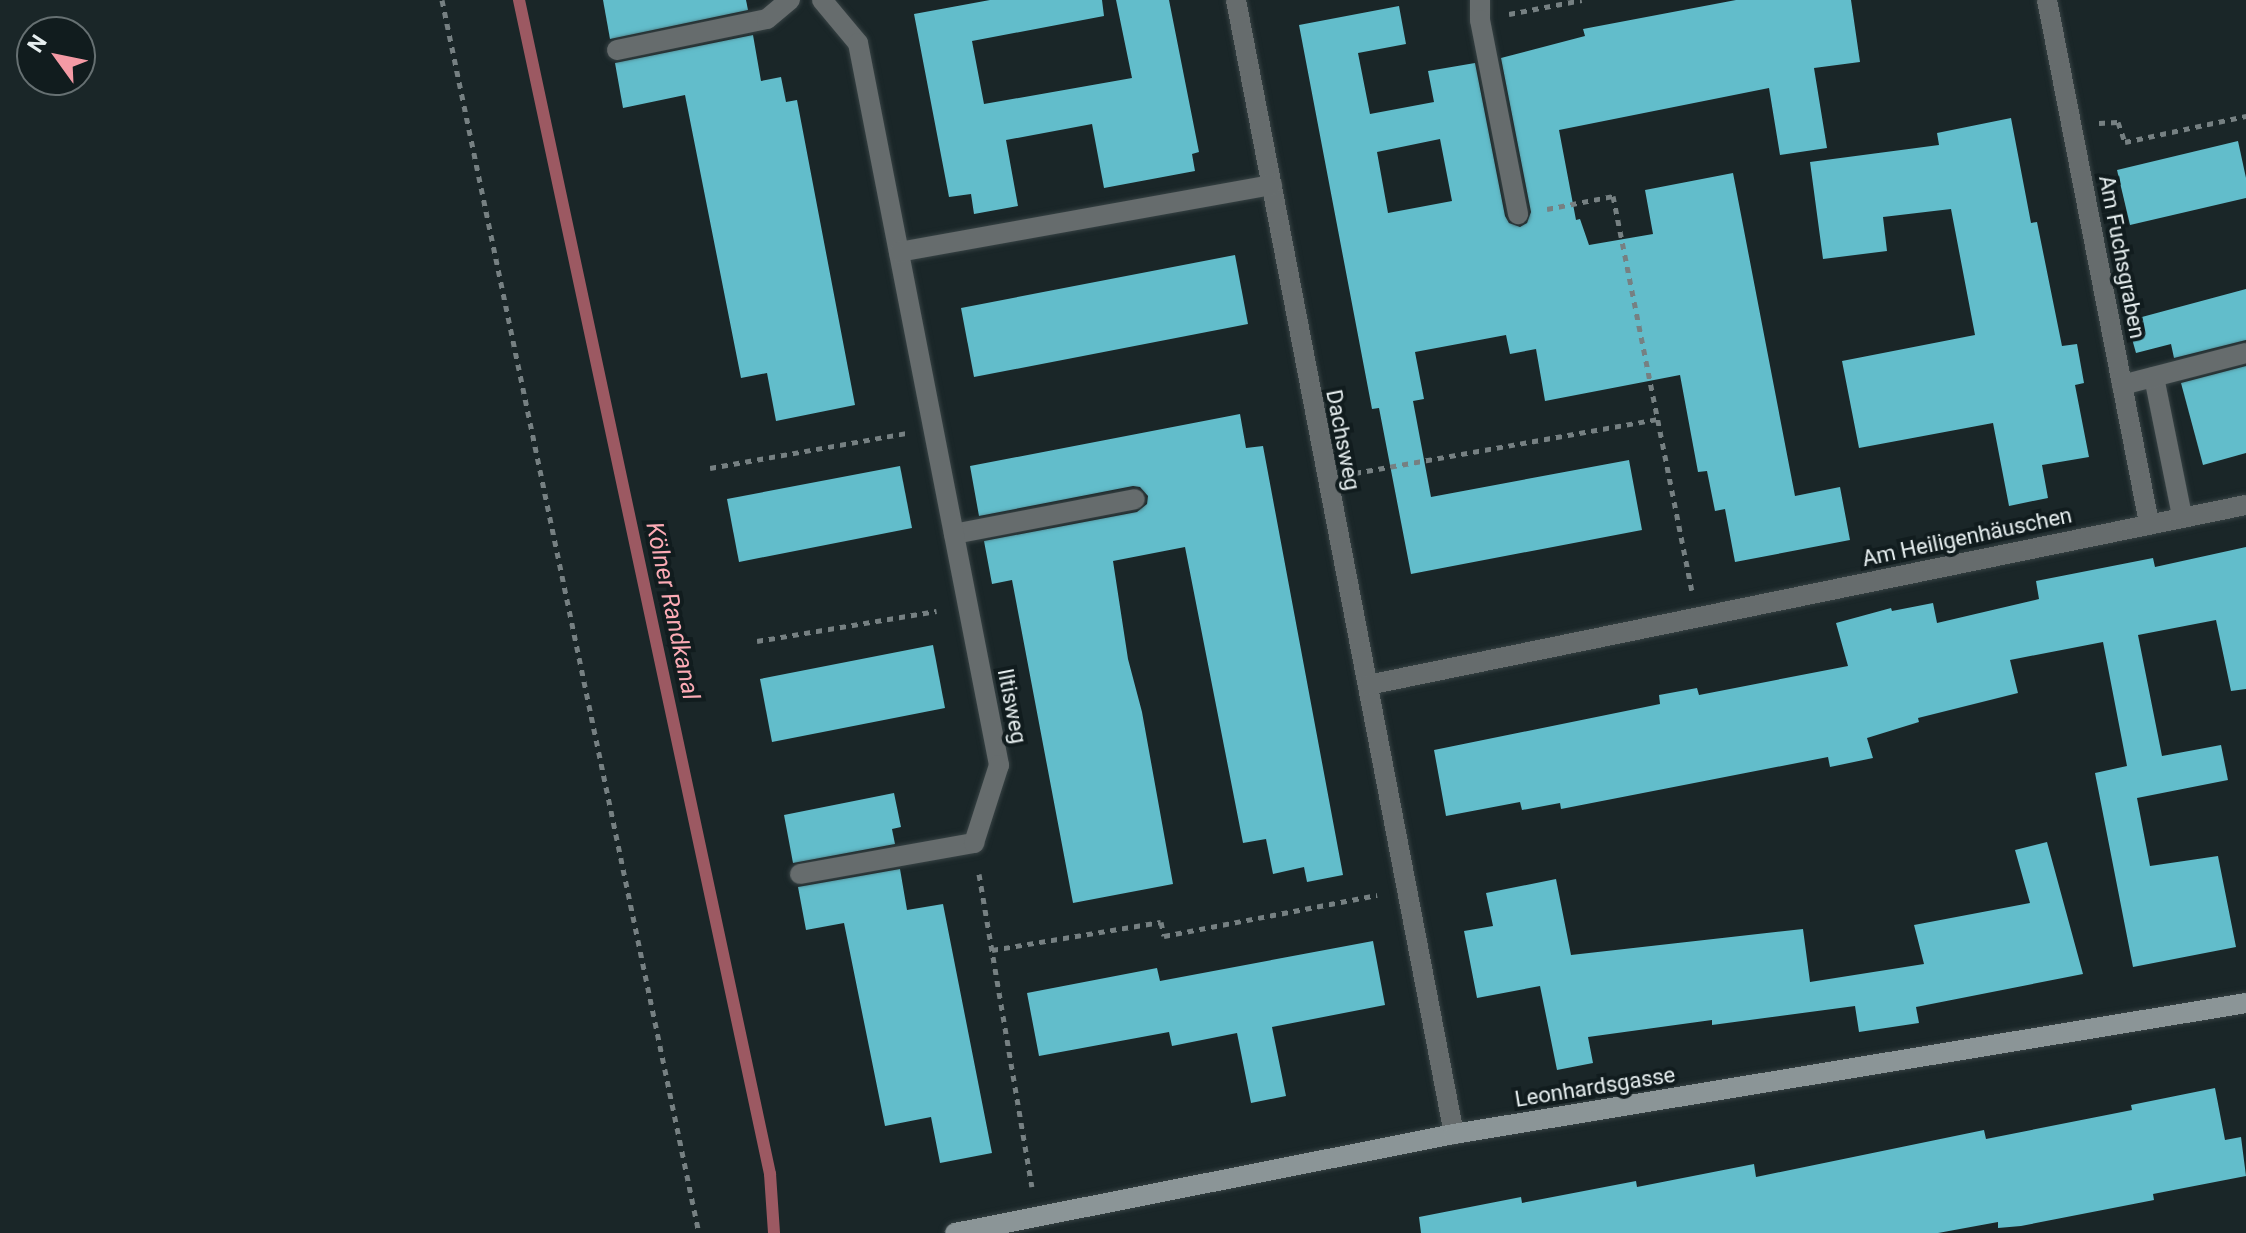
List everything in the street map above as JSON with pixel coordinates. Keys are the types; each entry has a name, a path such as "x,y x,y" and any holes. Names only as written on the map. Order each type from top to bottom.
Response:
{"street":[{"path":"617,50 767,19 790,0"},
{"name":"Iltisweg","path":"822,0 858,43 999,765 974,843"},
{"name":"Dachsweg","path":"1236,0 1325,478 1454,1134"},
{"name":"Am Fuchsgraben","path":"2047,0 2149,523"},
{"path":"1480,10 1518,214"},
{"path":"899,252 1272,185"},
{"path":"2122,385 2246,353"},
{"path":"2154,377 2182,516"},
{"path":"954,534 1135,499"},
{"name":"Am Heiligenhäuschen","path":"1368,685 2246,505"},
{"path":"800,874 974,843"},
{"name":"Leonhardsgasse","path":"955,1233 1454,1134 2246,1003"}],"path":[{"path":"442,0 699,1233"},
{"path":"1480,10 1582,0"},
{"path":"2095,123 2118,122 2125,142 2246,116"},
{"path":"1518,214 1613,196 1697,619"},
{"path":"1325,478 1657,419"},
{"path":"710,468 934,428"},
{"path":"757,641 968,606"},
{"path":"974,843 1037,1216"},
{"path":"992,950 1161,922 1164,936 1407,889"}],"building":[{"path":"603,0 746,0 748,10 610,39"},
{"path":"990,0 1102,0 1104,16 972,41 984,104 1132,78 1116,0 1169,0 1199,152 1192,154 1195,171 1104,188 1092,124 1006,140 1018,206 974,214 971,194 949,197 914,14"},
{"path":"1736,0 1851,0 1860,62 1814,68 1827,148 1780,155 1769,88 1559,130 1576,220 1580,219 1589,245 1653,234 1645,190 1733,173 1795,496 1840,487 1850,540 1735,562 1725,509 1715,511 1707,471 1698,472 1680,375 1545,401 1536,349 1510,354 1506,335 1415,352 1424,399 1413,401 1431,497 1629,460 1642,530 1411,574 1379,408 1372,409 1299,25 1399,6 1406,44 1358,53 1370,114 1434,102 1428,71 1475,63 1505,216 1509,223 1520,227 1527,223 1531,212 1501,58 1585,36 1583,29","holes":["1440,139 1452,201 1388,213 1377,152"]},
{"path":"753,35 761,81 781,77 786,102 797,100 855,405 776,421 767,373 741,378 685,95 623,108 615,63"},
{"path":"2011,118 2031,223 2037,222 2062,346 2077,344 2084,383 2075,385 2089,457 2042,465 2048,498 2009,506 1993,423 1859,448 1842,361 1975,335 1951,209 1883,217 1887,251 1823,259 1810,162 1939,145 1937,133"},
{"path":"2238,141 2246,178 2246,198 2130,225 2117,170"},
{"path":"1235,255 1248,324 974,377 961,308"},
{"path":"2246,289 2246,340 2174,358 2171,344 2136,353 2127,321"},
{"path":"2246,366 2246,453 2203,465 2181,383"},
{"path":"1240,414 1246,448 1263,446 1343,875 1307,882 1304,867 1273,874 1266,839 1243,843 1185,547 1113,561 1128,659 1142,712 1173,884 1073,903 1012,580 992,584 984,541 1137,512 1147,504 1148,496 1140,487 1133,486 979,516 970,466"},
{"path":"900,466 912,528 739,562 727,499"},
{"path":"2246,547 2246,689 2231,691 2216,620 2138,635 2162,756 2221,745 2228,780 2137,798 2150,866 2218,856 2236,947 2133,967 2095,773 2127,766 2103,642 2010,660 2018,693 1918,718 1919,722 1867,738 1873,758 1830,767 1828,757 1561,809 1560,803 1522,810 1520,802 1446,816 1434,750 1660,704 1659,695 1697,688 1699,695 1848,666 1836,623 1891,608 1892,611 1933,603 1937,623 2039,599 2036,581 2153,558 2155,567"},
{"path":"933,645 945,708 772,742 760,679"},
{"path":"894,793 901,827 892,829 895,844 793,863 784,815"},
{"path":"2047,842 2083,974 1916,1007 1919,1023 1859,1032 1855,1006 1712,1025 1712,1020 1588,1037 1593,1063 1557,1070 1540,986 1477,998 1464,931 1493,926 1486,893 1556,879 1571,955 1803,929 1810,982 1924,964 1914,925 2030,903 2015,850"},
{"path":"900,869 907,910 943,904 992,1153 940,1163 931,1117 885,1126 844,923 806,930 798,887"},
{"path":"1373,941 1385,1005 1272,1027 1286,1096 1251,1103 1237,1033 1172,1046 1169,1032 1039,1056 1027,993 1157,968 1160,981"},
{"path":"2215,1088 2225,1140 2241,1137 2246,1176 2153,1194 2154,1200 2021,1226 1998,1228 1998,1222 1938,1233 1421,1233 1419,1217 1521,1197 1522,1203 1636,1181 1637,1187 1754,1164 1756,1177 1984,1130 1986,1139 2132,1110 2131,1105"}],"waterway":[{"name":"Kölner Randkanal","path":"519,0 770,1174 774,1233"}]}
